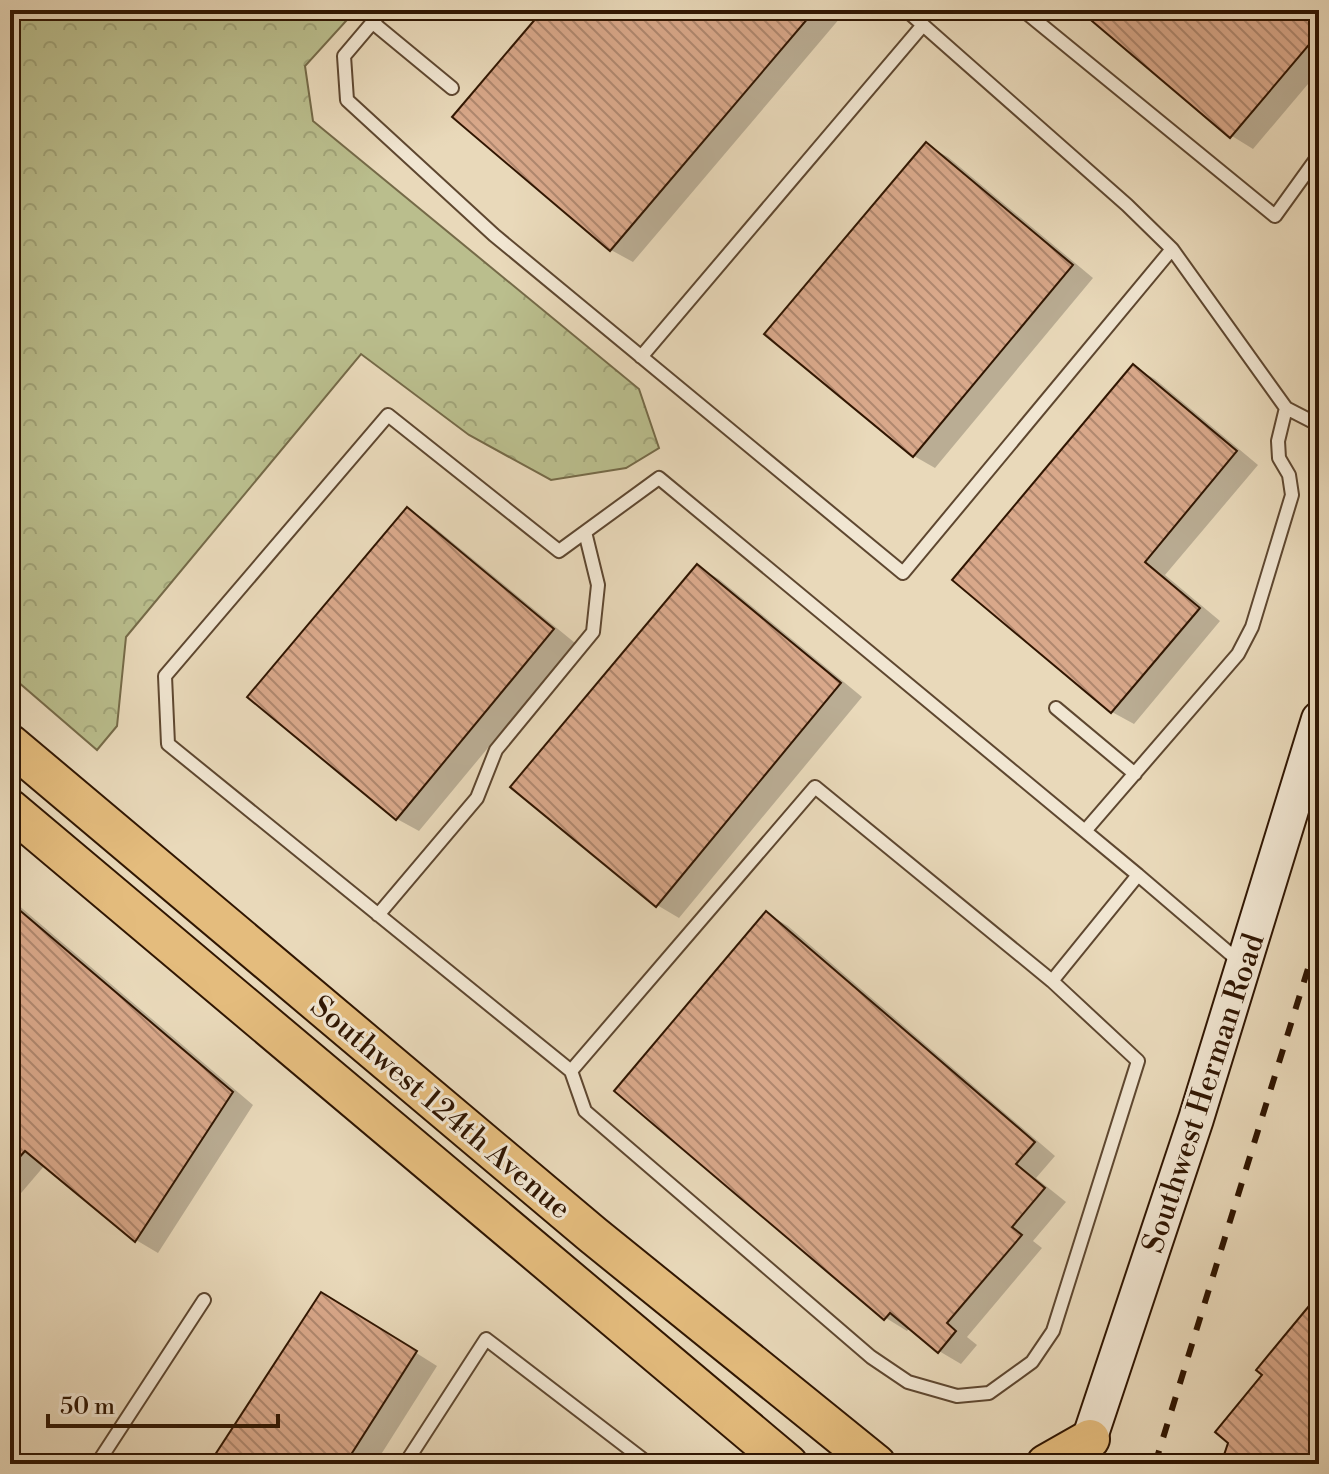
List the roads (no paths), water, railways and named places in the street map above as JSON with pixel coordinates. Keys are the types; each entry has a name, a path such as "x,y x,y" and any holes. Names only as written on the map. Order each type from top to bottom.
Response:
{"main road":[{"name":"Southwest Herman Road","path":"1086,1452 1153,1252 1319,719"},
{"name":"Southwest 124th Avenue","path":"10,744 593,1235 876,1464"},
{"name":"Southwest 124th Avenue","path":"10,809 788,1464"},
{"path":"1046,1464 1086,1452"}],"lane":[{"path":"383,10 344,56 347,100 494,235 903,573 1172,249"},
{"path":"906,10 1127,205 1172,249 1286,408 1319,425"},
{"path":"1023,10 1275,216 1319,155"},
{"path":"372,22 452,88"},
{"path":"641,357 923,25"},
{"path":"1085,831 1238,654 1252,627 1292,495 1289,475 1279,458 1278,441 1286,408"},
{"path":"571,1071 815,787 1052,981 1138,1061 1053,1331 1032,1362 989,1393 957,1396 908,1382 871,1357 585,1111 571,1071 168,744 165,676 388,415 559,551 659,478 1244,965"},
{"path":"378,915 477,798 496,750 593,632 598,585 585,532"},
{"path":"1056,708 1135,774"},
{"path":"1052,981 1138,875"},
{"path":"97,1464 204,1300"},
{"path":"405,1464 486,1339 649,1464"}],"railway":[{"path":"1155,1464 1319,933"}]}
